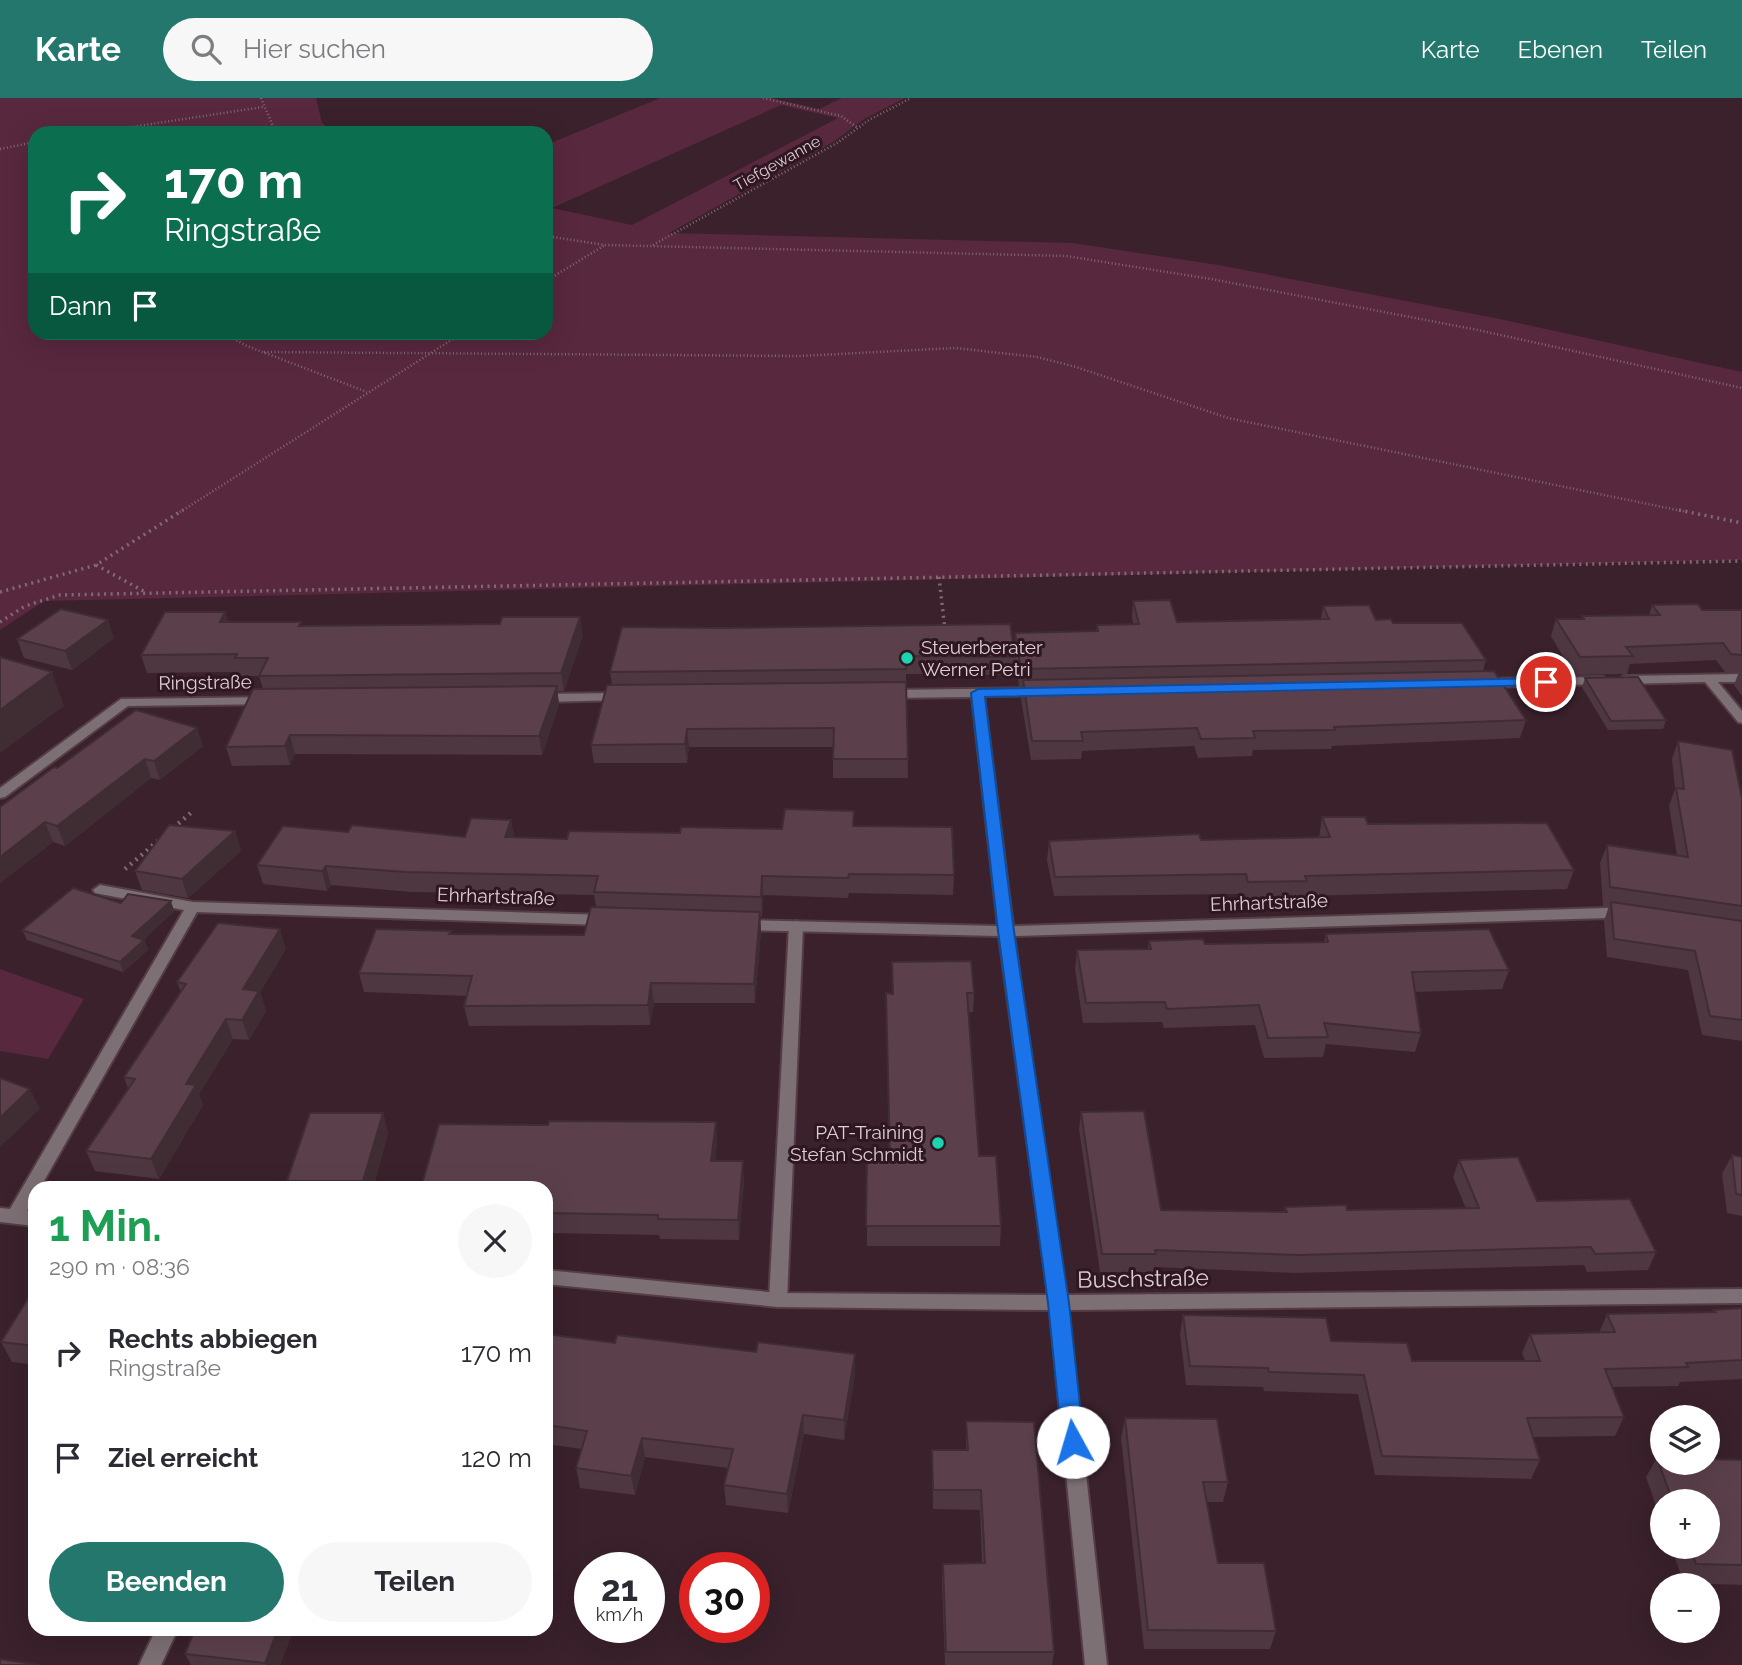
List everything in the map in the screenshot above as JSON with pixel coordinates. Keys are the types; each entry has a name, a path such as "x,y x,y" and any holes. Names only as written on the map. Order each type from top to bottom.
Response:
{"street":[{"path":"1474,683 1742,678"},
{"path":"1709,679 1742,719"},
{"path":"869,695 1060,692"},
{"path":"978,693 1006,931 1058,1303 1096,1665"},
{"path":"525,698 635,697"},
{"name":"Ringstraße","path":"0,794 125,702 277,701"},
{"name":"Ehrhartstraße","path":"100,890 193,908 618,921"},
{"path":"29,1181 193,908"},
{"name":"Ehrhartstraße","path":"728,924 1006,931 1607,913 1634,917"},
{"path":"778,1300 796,926"},
{"path":"28,1183 8,1216 28,1218"},
{"name":"Buschstraße","path":"553,1278 778,1300 1058,1303 1742,1296"},
{"path":"150,1665 164,1636"}],"path":[{"path":"261,98 272,126"},
{"path":"763,98 841,117 858,128"},
{"name":"Tiefgewanne","path":"652,246 837,143 911,98"},
{"path":"138,126 263,107"},
{"path":"0,149 28,143"},
{"path":"553,237 604,245 1066,256 1211,279 1465,327 1742,388"},
{"path":"553,277 604,245"},
{"path":"238,340 367,392"},
{"path":"0,592 96,565 452,340"},
{"path":"264,352 800,356 918,349 996,351 1038,357 1076,367 1228,418 1742,523"},
{"path":"0,622 25,606 60,595 1742,561"},
{"path":"96,565 148,594"},
{"path":"939,577 946,642"},
{"path":"100,890 193,811"}],"shaded area":[{"path":"0,98 316,98 322,123 325,126 28,126 28,340 553,340 553,208 632,225 838,118 781,105 553,208 553,142 660,98 771,98 819,109 842,98 905,98 864,119 833,142 669,233 1073,243 1218,265 1500,319 1742,372 1742,560 44,601 0,630"},
{"path":"0,969 84,999 48,1059 0,1051"}],"building":[{"path":"1170,600 1177,622 1329,619 1323,606 1369,605 1376,620 1391,619 1393,623 1462,623 1486,660 1021,669 1015,633 1098,631 1097,625 1139,624 1133,601"},
{"path":"1698,604 1702,610 1742,610 1742,655 1731,654 1723,643 1626,647 1633,656 1580,657 1556,619 1660,615 1652,605"},
{"path":"61,609 108,620 65,651 17,639"},
{"path":"165,612 225,612 220,622 301,622 299,626 500,624 502,617 580,617 561,673 259,676 268,658 235,658 237,654 141,655"},
{"path":"1010,624 1015,657 905,656 906,669 610,672 622,627"},
{"path":"0,657 52,672 0,710"},
{"path":"1494,671 1526,720 1334,727 1335,730 1253,731 1255,738 1201,739 1197,728 1081,732 1083,741 1032,741 1023,680"},
{"path":"1638,677 1666,720 1611,721 1585,678"},
{"path":"906,682 908,759 833,759 834,728 687,729 685,744 591,745 607,685"},
{"path":"557,686 539,736 290,735 285,746 226,747 253,689"},
{"path":"136,710 197,728 154,761 145,759 57,826 45,822 0,857 0,807"},
{"path":"1678,741 1732,750 1742,798 1742,906 1610,887 1607,845 1688,857 1676,788 1684,789"},
{"path":"785,809 854,811 853,826 952,827 954,875 849,874 848,878 762,876 761,897 594,892 598,876 406,872 326,866 322,871 257,865 283,826 348,832 352,825 465,837 471,818 511,820 505,837 567,839 569,831 680,833 681,827 782,829"},
{"path":"1322,817 1365,817 1368,824 1547,823 1574,870 1305,876 1307,881 1248,882 1246,874 1055,877 1049,841 1199,834 1201,840 1330,837"},
{"path":"169,825 235,831 182,879 135,871"},
{"path":"73,888 121,903 128,894 171,901 132,936 144,940 120,962 22,930"},
{"path":"1611,902 1742,921 1742,1020 1710,1016 1695,951 1614,939"},
{"path":"591,907 760,912 754,984 651,983 648,1005 464,1006 472,976 359,973 376,929 451,931 449,934 584,935"},
{"path":"218,923 280,929 243,989 259,991 242,1020 226,1019 186,1084 196,1085 151,1159 86,1151 135,1079 124,1077 186,984 177,982"},
{"path":"1489,929 1509,970 1412,972 1421,1033 1324,1023 1328,1037 1268,1038 1259,1005 1167,1009 1165,1002 1086,1003 1077,950 1151,949 1149,941 1203,939 1205,944 1328,942 1326,934"},
{"path":"971,961 974,993 967,993 979,1156 996,1156 1001,1226 866,1226 867,1157 890,1157 886,993 893,994 892,962"},
{"path":"0,1078 30,1089 0,1118"},
{"path":"1144,1111 1161,1210 1287,1212 1285,1207 1346,1205 1347,1210 1479,1208 1459,1160 1518,1157 1537,1201 1630,1199 1656,1252 1595,1254 1591,1247 1299,1255 1155,1250 1156,1254 1102,1254 1081,1112"},
{"path":"310,1113 383,1113 363,1181 287,1181"},
{"path":"549,1121 716,1122 711,1161 743,1161 738,1220 553,1213 553,1181 423,1181 439,1124 548,1125"},
{"path":"1732,1155 1742,1157 1742,1195 1736,1194"},
{"path":"28,1298 28,1345 1,1342"},
{"path":"1742,1308 1742,1360 1686,1363 1688,1367 1605,1369 1624,1417 1527,1418 1540,1460 1382,1456 1364,1375 1190,1366 1183,1315 1326,1318 1331,1341 1407,1343 1412,1361 1540,1361 1530,1334 1615,1332 1607,1314 1715,1312 1713,1310"},
{"path":"553,1335 615,1343 617,1335 756,1352 758,1342 855,1354 844,1420 803,1415 787,1494 724,1485 733,1449 642,1438 631,1476 576,1468 587,1431 553,1426"},
{"path":"1125,1418 1217,1419 1228,1482 1203,1482 1218,1563 1264,1563 1276,1631 1148,1630"},
{"path":"966,1421 1034,1422 1054,1652 946,1652 943,1564 985,1563 981,1490 933,1490 932,1450 968,1450"},
{"path":"1720,1459 1742,1460 1742,1565 1696,1564 1694,1559 1720,1559 1720,1489 1668,1489 1663,1475 1720,1475"},
{"path":"192,1636 275,1636 265,1663 185,1654"},
{"path":"0,1659 39,1665 0,1665"}],"place":[{"name":"Steuerberater Werner Petri","path":"907,658"},
{"name":"PAT-Training Stefan Schmidt","path":"938,1143"}],"route":[{"path":"1073,1442 1058,1303 1006,931 978,693 1546,682"}]}
